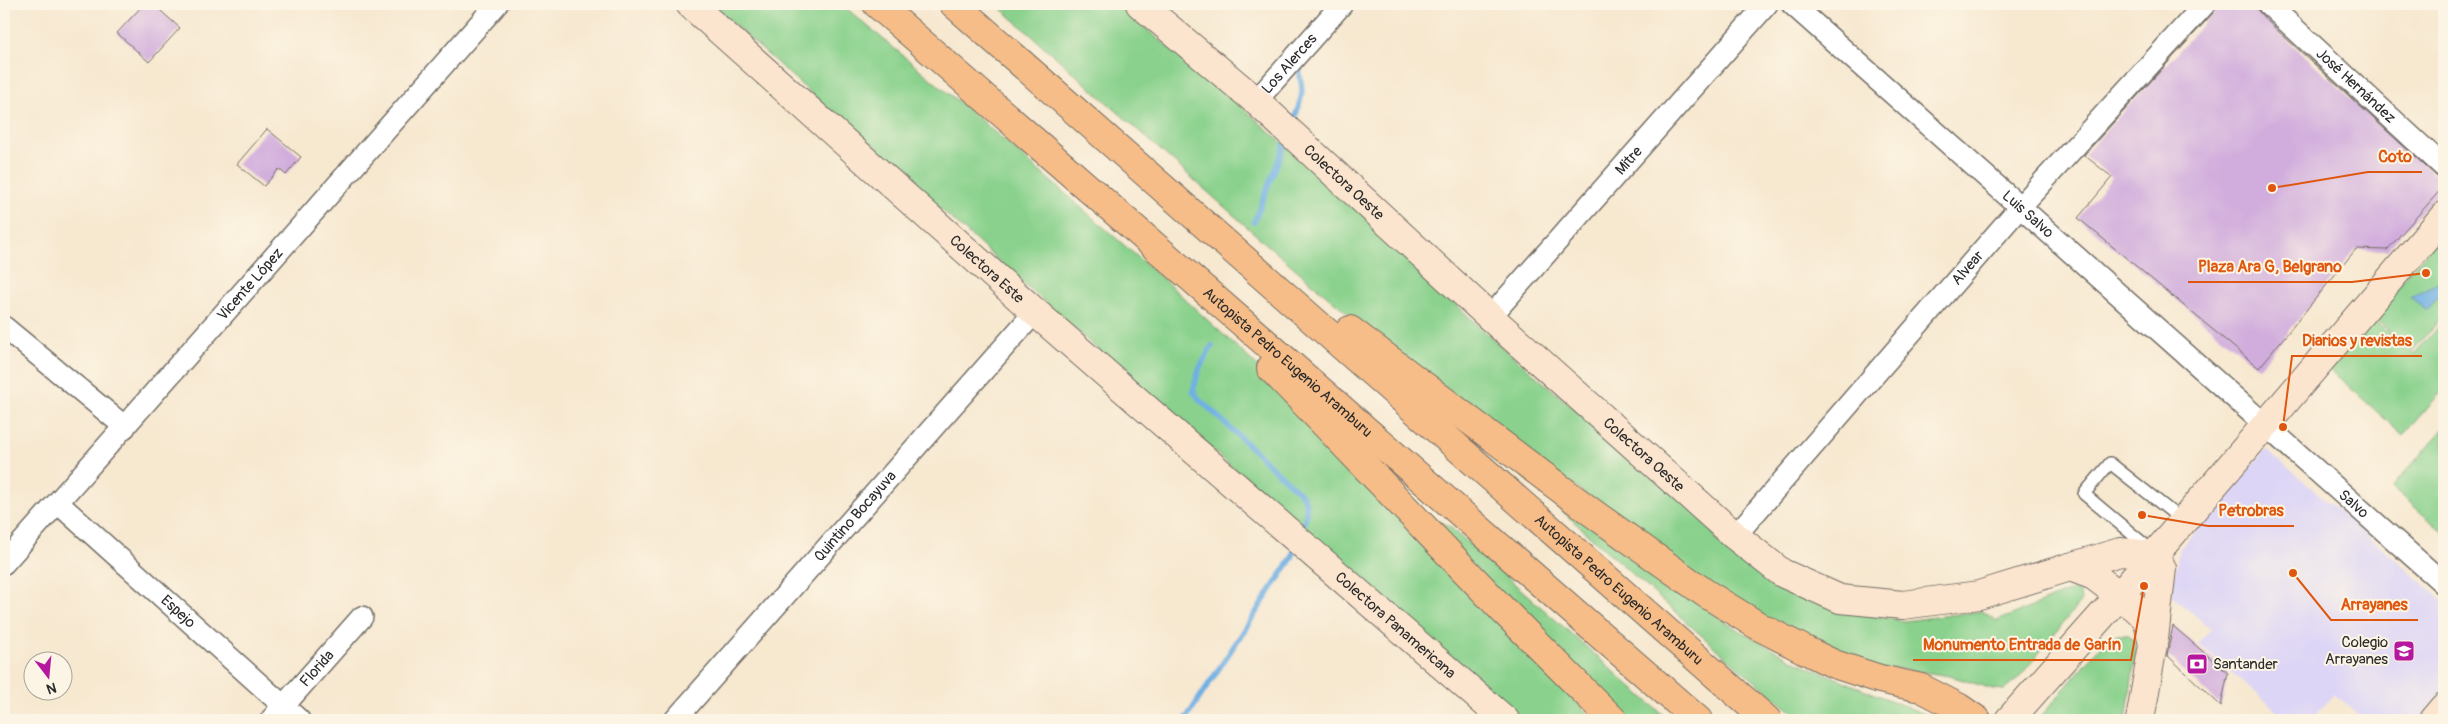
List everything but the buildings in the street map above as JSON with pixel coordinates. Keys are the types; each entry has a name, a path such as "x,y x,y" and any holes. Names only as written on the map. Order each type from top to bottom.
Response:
{"highway":[{"name":"Autopista Pedro Eugenio Aramburu","path":"877,4 1698,720"},
{"name":"Autopista Pedro Eugenio Aramburu","path":"954,4 1767,720"},
{"path":"1202,222 1332,316 1590,511 1705,593 1760,627 1803,649 1844,667 1921,688 1958,707 1977,720"},
{"path":"1155,245 1476,582 1613,720"}],"street":[{"name":"Vicente López","path":"4,563 496,4"},
{"name":"Colectora Este","path":"690,4 1035,312 1287,530"},
{"name":"Colectora Oeste","path":"1140,4 1256,101 1490,317 1735,536 1782,573 1807,586 1840,599 1878,604 1928,603 1979,595 2120,552 2154,554"},
{"name":"Los Alerces","path":"1256,101 1342,4"},
{"name":"Mitre","path":"1490,317 1768,4"},
{"name":"Luis Salvo","path":"1792,4 2265,425"},
{"name":"Alvear","path":"1735,536 2019,208 2205,4"},
{"name":"José Hernández","path":"2268,4 2444,167"},
{"path":"2009,720 2120,595 2444,216"},
{"name":"Quintino Bocayuva","path":"675,720 1035,312"},
{"path":"4,327 125,427"},
{"name":"Salvo","path":"2265,425 2444,584"},
{"name":"Espejo","path":"58,503 284,716"},
{"name":"Colectora Panamericana","path":"1287,530 1505,720"},
{"path":"2140,720 2153,645 2162,568 2154,554"},
{"path":"2070,567 2094,576 2120,595 2146,618 2153,645"},
{"name":"Florida","path":"284,716 362,617"},
{"path":"2432,720 2444,707"}],"lane":[{"path":"2154,554 2084,494 2110,463 2183,521"}],"shaded area":[{"path":"2266,449 2444,601 2444,693 2421,720 2365,720 2334,694 2311,720 2288,720 2198,644 2211,629 2171,595 2179,550"}],"green space":[{"path":"711,4 841,4 984,123 1163,279 1255,364 1514,634 1593,720 1523,720 1133,381"},
{"path":"996,4 1116,4 1257,120 1366,218 1486,333 1766,573 1846,611 1904,621 1982,611 1997,621 2073,590 2080,593 2081,601 2017,680 2004,690 1993,689 1950,676 1903,669 1871,669 1744,612 1392,351 1264,242"},
{"path":"2444,232 2444,315 2413,350 2372,315"},
{"path":"2371,317 2414,354 2444,320 2444,389 2403,435 2327,367"},
{"path":"2444,428 2444,533 2392,487"},
{"path":"1490,447 1680,592 1740,631 1797,662 1939,720 1802,720 1720,652"},
{"path":"1417,509 1449,526 1669,720 1624,720"},
{"path":"2118,635 2127,635 2134,640 2136,651 2126,720 2038,720 2104,642"}],"water":[{"path":"2444,280 2444,291 2427,310 2410,297"}],"waterway":[{"path":"1292,125 1301,99 1300,69 1304,62"},
{"path":"1254,222 1286,141"},
{"path":"1212,346 1199,369 1193,391 1200,400 1302,495 1306,509 1301,532"},
{"path":"1185,720 1292,558 1295,548"}],"place":[{"name":"Coto","path":"2272,188"},
{"name":"Plaza Ara G, Belgrano","path":"2426,273"},
{"name":"Diarios y revistas","path":"2283,427"},
{"name":"Petrobras","path":"2142,515"},
{"name":"Arrayanes","path":"2293,573"},
{"name":"Monumento Entrada de Garín","path":"2144,586"},
{"name":"Colegio Arrayanes","path":"2404,651"},
{"name":"Santander","path":"2197,664"}]}
